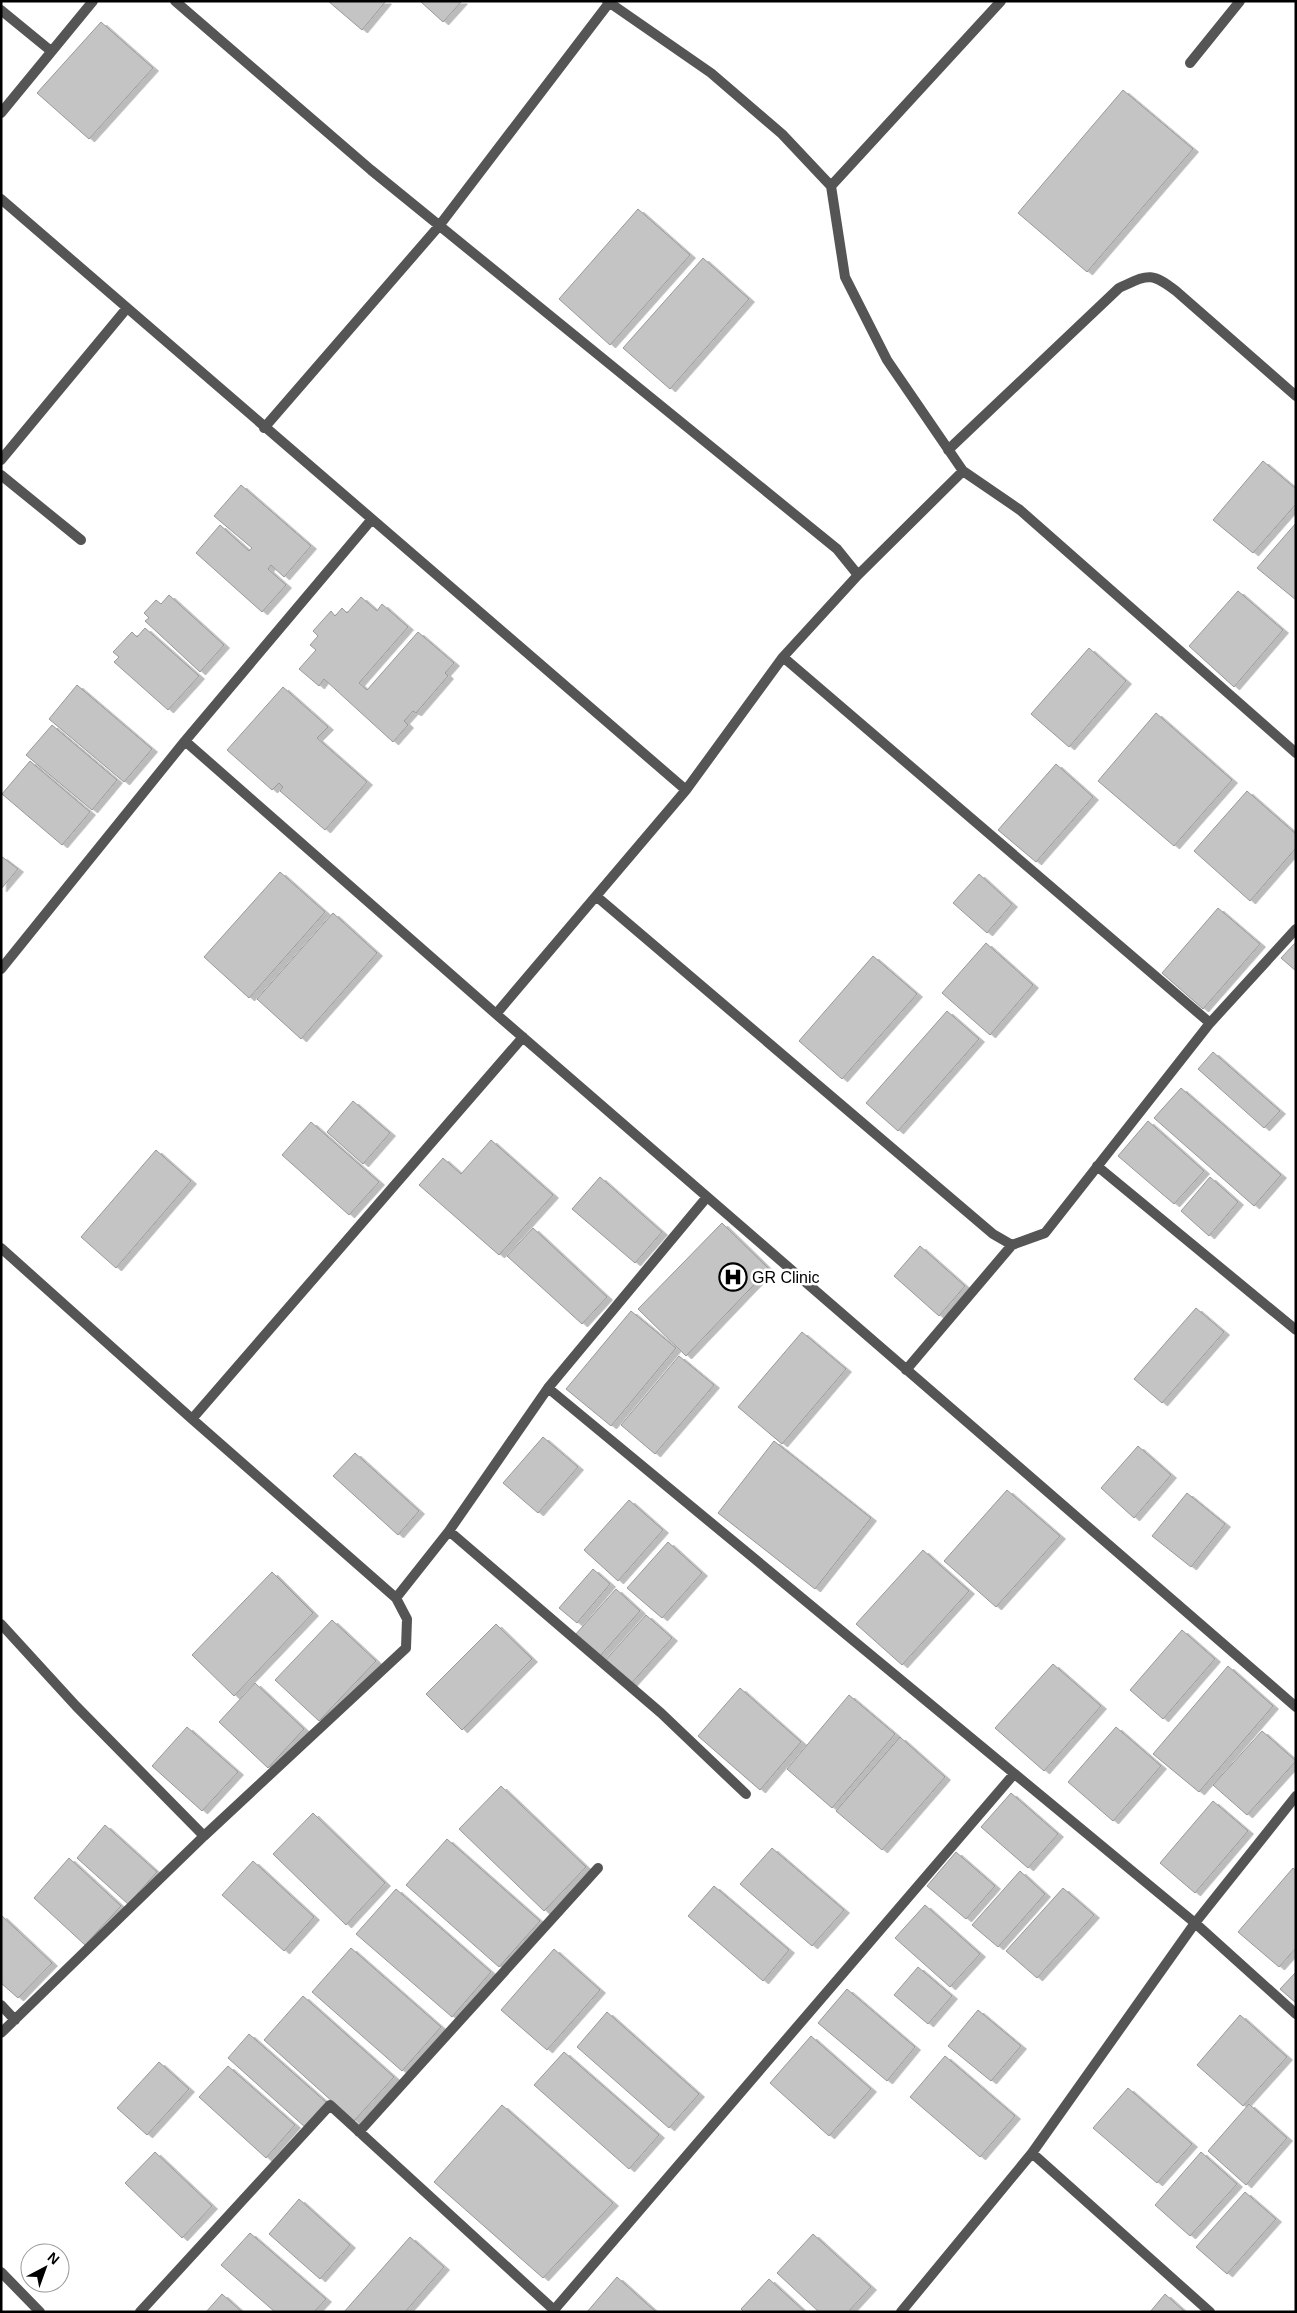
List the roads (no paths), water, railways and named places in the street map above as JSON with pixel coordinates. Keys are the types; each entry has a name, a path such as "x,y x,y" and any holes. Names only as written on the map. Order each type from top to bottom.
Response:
{"street":[{"path":"1,113 93,1"},
{"path":"175,1 371,170 837,549 858,575"},
{"path":"831,186 1001,1"},
{"path":"1190,63 1240,1"},
{"path":"264,428 439,226 608,2 711,74 782,134 831,186 845,277 887,360 963,471 1020,510 1296,753"},
{"path":"1,10 52,51"},
{"path":"1,200 686,790"},
{"path":"948,450 1119,288 1146,276 1161,279 1296,396"},
{"path":"1,460 127,308"},
{"path":"496,1014 686,790 783,657 858,575 963,471"},
{"path":"1,475 81,540"},
{"path":"1,969 186,741 372,519"},
{"path":"783,657 1210,1022"},
{"path":"186,741 496,1014 1296,1707"},
{"path":"596,896 993,1234 1012,1245"},
{"path":"906,1370 1012,1245 1045,1233 1210,1022 1296,929"},
{"path":"192,1419 523,1037"},
{"path":"1097,1166 1296,1330"},
{"path":"396,1598 449,1531 548,1388 707,1197"},
{"path":"1,1248 396,1598 407,1620 406,1648 204,1836 1,2033"},
{"path":"548,1388 1195,1923 1296,2014"},
{"path":"449,1531 660,1713 746,1794"},
{"path":"1,1624 76,1706 204,1836"},
{"path":"140,2312 330,2105 554,2311 1014,1774"},
{"path":"901,2312 1032,2153 1195,1923 1295,1800"},
{"path":"359,2132 598,1868"},
{"path":"1,2005 15,2020"},
{"path":"1032,2153 1210,2312"},
{"path":"1,2272 40,2312"}],"place":[{"name":"GR Clinic","path":"733,1277"}]}
